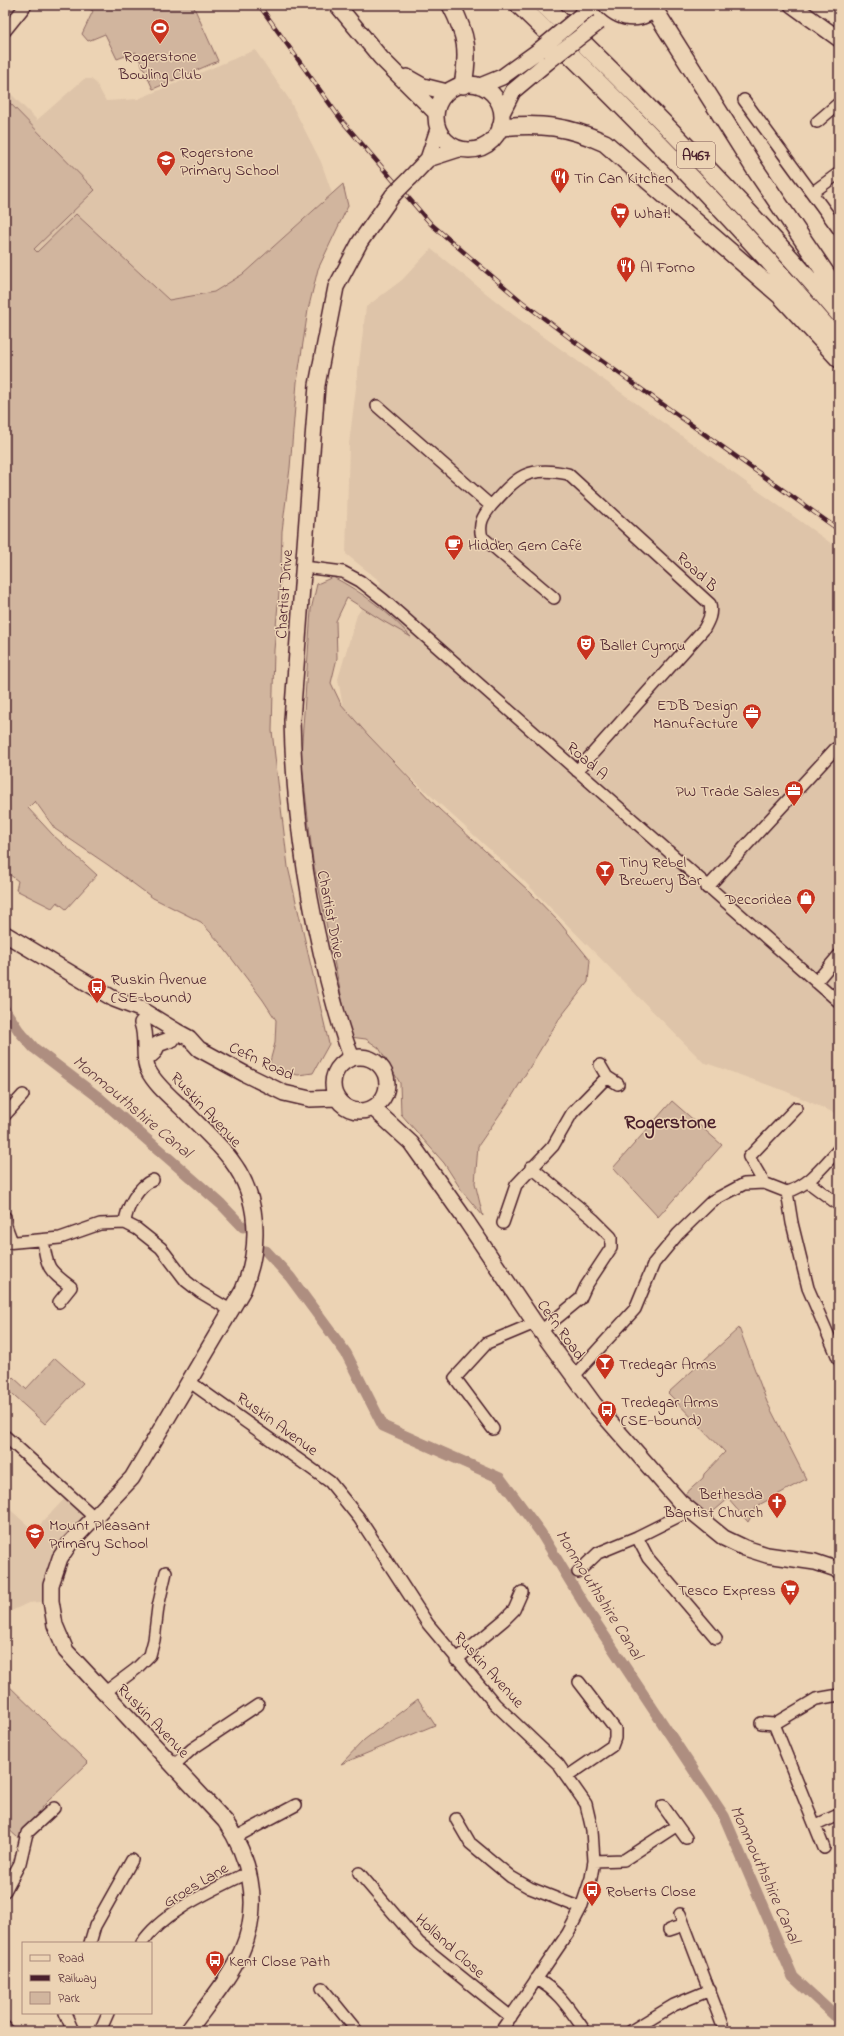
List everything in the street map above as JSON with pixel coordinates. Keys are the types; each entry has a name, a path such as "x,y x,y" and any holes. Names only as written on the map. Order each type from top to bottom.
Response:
{"main road":[{"path":"337,5 381,58 436,113 439,103 447,92 463,85 480,86 502,77 538,50 587,8"},
{"path":"451,5 466,40 467,61 463,85"},
{"name":"A467","path":"519,5 607,89 690,174 779,270 839,341"},
{"name":"A467","path":"544,5 643,101 732,192 839,314"},
{"path":"606,5 613,12 623,17"},
{"path":"792,5 839,39"},
{"path":"656,7 755,169 839,292"},
{"name":"Chartist Drive","path":"428,159 459,149 474,150 485,147 493,140 513,91 550,60 599,22 623,17 632,18 643,16 656,7"},
{"path":"381,58 405,76 423,86 447,92"},
{"path":"480,86 490,92 500,105 501,120 562,127 583,133 605,143 781,296 839,359"},
{"name":"Chartist Drive","path":"352,1058 342,1034 319,946 305,872 293,776 292,720 317,385 336,286 360,242 393,195 428,159 438,130 436,113"},
{"path":"438,130 446,142 459,149"},
{"name":"Cefn Road","path":"5,934 114,999 140,1009 174,1035 189,1038 199,1049 284,1093 310,1099 336,1098"},
{"name":"Cefn Road","path":"114,999 126,1013 157,1031"},
{"name":"Ruskin Avenue","path":"142,1023 146,1032 144,1049 147,1069 150,1074 232,1160 243,1180 253,1211 256,1232 255,1249 250,1272 232,1311 132,1478 70,1542 60,1558 51,1585 51,1601 55,1625 66,1652 200,1793 236,1837 249,1874 253,1900 253,1913 243,1949 222,1985 188,2031"},
{"path":"146,1059 157,1031 162,1029 174,1035"},
{"path":"146,1059 154,1052 158,1044 174,1035"},
{"path":"363,1057 375,1062 384,1071 387,1080 385,1094 381,1102 373,1108 359,1111 351,1110 336,1098 334,1092 334,1074 343,1063 352,1058 363,1057"},
{"name":"Cefn Road","path":"373,1108 411,1143 467,1222 538,1327 594,1404 689,1511 724,1538 745,1548 767,1555 814,1562 836,1568 839,1572"}],"street":[{"path":"5,31 26,5"},
{"path":"744,100 839,230"},
{"path":"817,122 839,103"},
{"path":"812,193 839,173"},
{"path":"376,406 491,506 483,517 480,528 482,537 554,598"},
{"name":"Road B","path":"491,506 519,477 533,472 553,471 568,474 710,604 712,611 704,629 577,771"},
{"name":"Road A","path":"304,567 343,572 360,582 384,600 707,888 839,1002"},
{"path":"707,888 835,749"},
{"path":"816,982 839,955"},
{"path":"600,1065 607,1077 618,1084"},
{"path":"503,1223 516,1184 553,1146 572,1113 607,1077"},
{"path":"5,1114 22,1095"},
{"path":"764,1183 749,1157 796,1108"},
{"path":"574,1376 634,1309 654,1263 678,1234 712,1201 744,1184 764,1183 787,1192 798,1188 808,1182 839,1149"},
{"path":"493,1429 455,1378 486,1344 538,1327 580,1299 586,1286 611,1248 611,1237 593,1219 531,1167"},
{"path":"125,1223 126,1211 145,1183 153,1180"},
{"path":"808,1182 839,1205"},
{"path":"787,1192 792,1223 808,1288 839,1360"},
{"path":"5,1217 8,1242 60,1238 100,1224 125,1223 137,1229 161,1248 186,1281 200,1292 232,1311"},
{"path":"42,1240 46,1259 51,1272 71,1287 59,1302"},
{"name":"Ruskin Avenue","path":"190,1382 330,1482 359,1518 428,1624 456,1660 502,1712 568,1776 586,1804 592,1830 594,1861 591,1878 581,1908 568,1933 501,2031"},
{"path":"5,1436 94,1517"},
{"path":"578,1572 598,1553 637,1537 689,1511"},
{"path":"637,1537 648,1558 716,1638"},
{"path":"104,1693 136,1669 150,1655 154,1640 158,1607 166,1572"},
{"path":"456,1660 514,1610 522,1592"},
{"path":"568,1776 612,1746 616,1738 615,1729 579,1682"},
{"path":"761,1723 774,1724 816,1699 839,1695"},
{"path":"173,1766 192,1749 258,1705"},
{"path":"774,1724 824,1848"},
{"path":"236,1837 296,1805"},
{"path":"662,1806 686,1838"},
{"path":"5,1891 20,1863 27,1833 54,1808"},
{"path":"816,1825 838,1815"},
{"path":"456,1819 470,1843 511,1877 530,1888 581,1908"},
{"path":"594,1861 624,1860 676,1826"},
{"path":"90,1942 95,1926 132,1860"},
{"name":"Holland Close","path":"360,1873 419,1943 511,2017"},
{"name":"Groes Lane","path":"143,1942 148,1934 187,1904 240,1876 249,1874"},
{"path":"680,1914 722,2024"},
{"path":"669,1930 684,1925"},
{"path":"536,1979 550,1987 558,1994 585,2031"},
{"path":"322,1988 357,2031"},
{"path":"631,2031 674,2005 710,1990"},
{"path":"65,2014 66,2019 73,2031"},
{"path":"100,2031 108,2014"},
{"path":"5,2027 8,2031"}],"shaded area":[{"name":"Rogerstone Primary School","path":"255,50 289,99 321,162 332,193 243,274 214,292 169,300 76,214 37,253 5,219 5,88 37,120 84,79 91,79 96,83 106,101 138,99"},
{"path":"431,249 512,314 839,549 839,1115 785,1091 703,1062 522,879 408,775 344,712 338,679 357,615 381,582 346,554 349,444 366,307 402,280"},
{"name":"Mount Pleasant Primary School","path":"69,1494 94,1517 70,1543 51,1601 28,1603 5,1614 5,1505 34,1531"}],"green space":[{"path":"5,5 26,5 13,22 5,15"},
{"name":"Rogerstone Bowling Club","path":"83,5 193,5 218,61 153,89 136,52 117,59 105,34 88,41 82,34 93,11"},
{"path":"5,98 95,190 34,249 37,252 76,214 169,300 214,292 243,274 343,184 348,206 318,269 308,310 297,382 290,468 282,531 281,569 274,650 272,731 288,867 329,1044 313,1073 298,1075 268,1069 275,1043 276,1020 263,1000 220,943 201,922 153,898 55,829 35,801 28,808 53,835 97,875 66,909 57,902 52,908 16,890 18,881 5,871"},
{"path":"333,577 375,603 394,619 411,637 347,598 336,621 337,658 331,683 341,704 368,735 439,809 529,891 559,922 590,960 588,982 559,1019 511,1098 478,1146 475,1183 483,1216 462,1191 444,1163 401,1114 400,1083 379,1048 366,1039 350,1037 313,861 301,756 311,610 317,584"},
{"path":"672,1101 722,1145 658,1217 613,1168"},
{"path":"739,1328 767,1402 806,1479 757,1506 748,1522 728,1499 708,1516 683,1496 703,1478 704,1474 725,1452 668,1393"},
{"path":"55,1358 83,1383 45,1424 5,1388 5,1385 13,1377 26,1389"},
{"path":"5,1682 88,1763 46,1803 18,1838 5,1826"},
{"path":"418,1699 435,1725 341,1764 364,1740"}],"waterway":[{"name":"Monmouthshire Canal","path":"5,1010 19,1031 34,1048 97,1096 221,1204 243,1227"},
{"name":"Monmouthshire Canal","path":"266,1251 290,1277 346,1353 383,1426 500,1478 541,1533 590,1614 724,1816 793,1977 835,2016 839,2016"}],"railway":[{"path":"259,5 342,121 431,224 521,301 578,344 839,530"}],"place":[{"name":"Rogerstone Bowling Club","path":"160,45"},
{"name":"Rogerstone Primary School","path":"166,177"},
{"name":"Tin Can Kitchen","path":"560,194"},
{"name":"What!","path":"620,229"},
{"name":"Al Forno","path":"626,283"},
{"name":"Hidden Gem Café","path":"454,561"},
{"name":"Ballet Cymru","path":"586,661"},
{"name":"EDB Design Manufacture","path":"752,730"},
{"name":"PW Trade Sales","path":"794,807"},
{"name":"Tiny Rebel Brewery Bar","path":"605,887"},
{"name":"Decoridea","path":"806,915"},
{"name":"Ruskin Avenue (SE-bound)","path":"97,1004"},
{"name":"Tredegar Arms","path":"605,1380"},
{"name":"Tredegar Arms (SE-bound)","path":"607,1427"},
{"name":"Bethesda Baptist Church","path":"777,1519"},
{"name":"Mount Pleasant Primary School","path":"35,1550"},
{"name":"Tesco Express","path":"790,1606"},
{"name":"Roberts Close","path":"592,1907"},
{"name":"Kent Close Path","path":"215,1977"}],"district":[{"name":"Rogerstone","path":"670,1121"}]}
